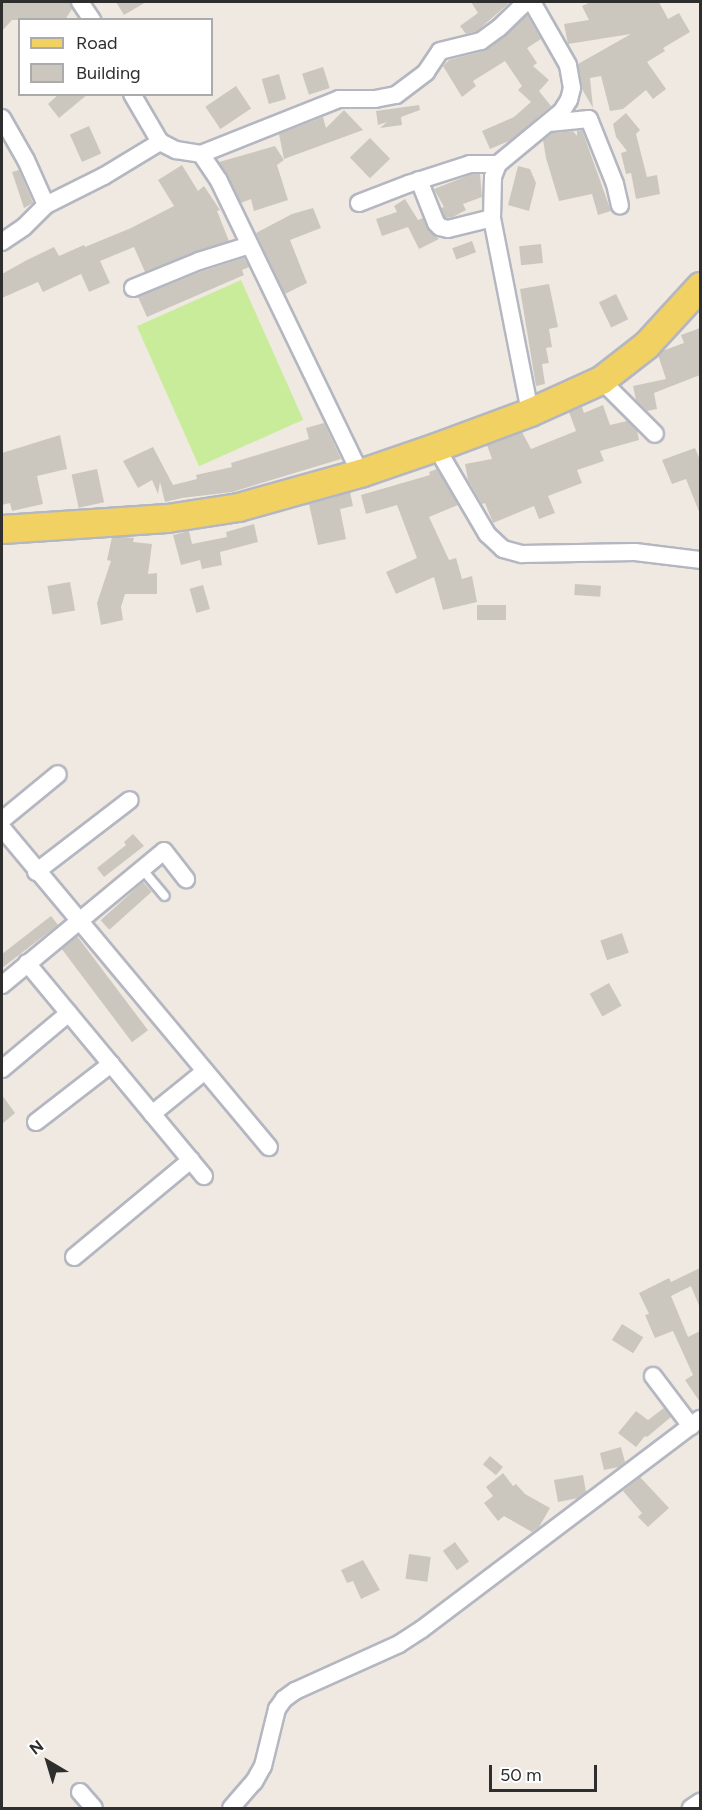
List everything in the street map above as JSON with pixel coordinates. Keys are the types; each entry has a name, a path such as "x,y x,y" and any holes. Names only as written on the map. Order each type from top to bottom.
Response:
{"main road":[{"path":"2,529 136,521 201,513 281,496 360,473 436,447 530,412 601,380 646,345 700,286"}],"street":[{"path":"80,2 91,18"},
{"path":"133,96 160,142 176,150 201,154 339,99 375,99 396,95 426,72 440,51 481,40 499,28 526,2"},
{"path":"530,412 492,218 494,177 498,164 562,111 569,100 572,88 570,73 532,2"},
{"path":"2,118 26,160 46,205"},
{"path":"548,123 589,119 615,184 620,205"},
{"path":"2,242 24,227 46,205 130,162 160,142"},
{"path":"201,154 219,181 360,473"},
{"path":"359,203 419,180 470,164 498,164"},
{"path":"419,180 436,223 440,227 448,229 492,218"},
{"path":"133,288 199,261 250,245"},
{"path":"601,380 656,434"},
{"path":"436,447 487,534 503,549 522,554 634,552 700,560"},
{"path":"2,820 58,774"},
{"path":"36,872 130,800"},
{"path":"2,828 36,872 269,1147"},
{"path":"2,985 164,851 186,879"},
{"path":"27,963 204,1176"},
{"path":"2,1069 69,1013"},
{"path":"36,1122 111,1065"},
{"path":"152,1113 205,1071"},
{"path":"74,1257 191,1160"},
{"path":"231,1809 254,1782 263,1766 277,1709 284,1699 296,1691 399,1644 422,1629 696,1422 653,1376"},
{"path":"80,1792 94,1809"},
{"path":"691,1809 700,1802"}],"lane":[{"path":"142,869 165,896"}],"green space":[{"path":"241,280 303,420 199,466 137,326"}],"building":[{"path":"2,2 70,2 72,9 66,18 18,18 18,20 12,20 2,31"},
{"path":"116,2 146,2 124,15"},
{"path":"471,2 506,2 508,4 477,31 466,34 460,26 478,13"},
{"path":"591,2 659,2 668,19 679,13 690,32 663,48 665,51 647,62 666,89 653,99 646,90 623,109 610,111 601,76 590,78 593,108 582,89 578,64 631,34 568,44 564,24 589,20 582,6"},
{"path":"527,15 541,39 527,48 537,63 533,66 549,80 539,91 551,106 511,140 490,149 482,131 514,117 531,102 518,90 522,86 505,61 473,81 476,86 462,97 443,66 449,60 487,50"},
{"path":"323,67 330,88 309,95 302,74"},
{"path":"279,74 286,99 269,104 262,79"},
{"path":"236,86 251,108 220,129 205,107"},
{"path":"57,96 86,96 59,118 48,104"},
{"path":"419,105 420,110 401,117 402,125 380,128 387,122 378,125 376,111"},
{"path":"344,110 363,130 284,159 279,134 323,117 326,128"},
{"path":"626,113 640,130 636,134 647,177 657,175 660,194 636,199 631,173 626,174 621,153 627,151 616,137 613,124"},
{"path":"89,126 101,153 82,162 70,135"},
{"path":"582,130 611,211 598,215 592,194 559,201 546,158 543,140 552,133 573,131 577,136 577,131"},
{"path":"370,138 390,159 370,178 350,157"},
{"path":"275,146 284,160 277,165 288,200 254,211 251,199 241,203 219,162"},
{"path":"182,165 198,191 204,186 220,210 217,211 229,241 145,272 134,247 100,261 110,283 89,292 81,274 43,292 38,282 2,298 2,274 27,260 54,247 59,256 84,245 85,247 131,228 174,206 158,180"},
{"path":"518,166 530,169 536,183 529,211 508,205"},
{"path":"19,170 33,203 24,208 12,172"},
{"path":"472,174 480,174 482,197 463,204 466,210 453,217 445,218 441,208 444,207 434,189"},
{"path":"405,199 418,220 423,218 428,230 439,239 419,249 408,227 382,236 376,219 397,212 394,206"},
{"path":"313,208 321,228 290,240 307,283 285,294 256,233 292,214"},
{"path":"472,241 476,252 456,259 452,248"},
{"path":"541,244 543,263 521,265 519,246"},
{"path":"244,258 249,267 242,270 244,275 147,317 138,297 203,271"},
{"path":"549,284 558,327 549,329 552,347 546,348 549,363 542,364 545,384 536,386 520,289"},
{"path":"616,294 628,319 611,327 599,302"},
{"path":"700,328 700,375 654,393 657,409 647,411 636,400 633,386 666,379 658,355 662,351 684,343 681,335"},
{"path":"603,405 610,425 627,421 637,430 639,440 600,451 604,461 577,470 582,483 548,496 555,513 539,519 534,506 493,523 485,503 482,504 468,480 465,464 492,459 487,445 522,432 531,449 576,431 569,412 582,407 584,413"},
{"path":"324,423 341,459 232,492 165,502 160,482 158,494 152,480 138,488 123,461 153,447 173,485 197,479 196,475 232,467 231,463 309,439 306,428"},
{"path":"60,435 67,469 37,476 43,504 12,511 10,503 2,505 2,453"},
{"path":"695,448 700,460 700,514 686,479 672,484 662,460"},
{"path":"97,469 104,502 79,508 72,474"},
{"path":"437,469 458,505 429,517 449,560 456,558 462,579 472,576 477,602 443,610 434,577 396,594 386,572 417,558 397,505 366,514 361,495 430,475 429,472"},
{"path":"350,492 353,506 340,509 346,539 318,545 309,504"},
{"path":"254,524 258,542 220,552 222,565 202,569 200,560 181,565 173,535 189,531 192,544 227,537 226,532"},
{"path":"112,537 134,538 133,542 152,544 148,574 157,573 157,594 125,594 121,607 123,620 101,625 97,603 111,561 107,560"},
{"path":"70,582 75,611 52,615 47,586"},
{"path":"575,584 601,586 600,597 574,595"},
{"path":"203,585 210,609 196,613 190,589"},
{"path":"477,605 506,605 506,620 477,620"},
{"path":"133,834 144,846 104,877 97,868 126,845 124,842"},
{"path":"143,882 152,892 109,930 101,920"},
{"path":"51,916 58,925 2,968 2,954"},
{"path":"622,933 629,953 607,960 600,940"},
{"path":"77,936 148,1030 132,1042 61,948"},
{"path":"609,983 622,1006 602,1016 590,994"},
{"path":"2,1095 15,1113 2,1124"},
{"path":"700,1268 700,1308 691,1286 671,1296 688,1337 700,1331 700,1402 685,1380 693,1375 673,1331 655,1338 645,1315 649,1314 639,1293 669,1278 671,1282"},
{"path":"622,1324 643,1337 633,1353 612,1340"},
{"path":"664,1408 671,1417 647,1437 645,1436 636,1447 618,1433 636,1411 648,1420"},
{"path":"621,1447 625,1462 619,1467 604,1470 600,1453"},
{"path":"490,1456 503,1467 496,1475 483,1464"},
{"path":"503,1473 513,1486 516,1484 525,1494 550,1508 539,1527 532,1532 504,1516 498,1521 484,1503 493,1496 486,1487"},
{"path":"583,1475 586,1492 578,1498 558,1502 554,1480"},
{"path":"640,1477 669,1508 648,1527 638,1517 642,1513 623,1491"},
{"path":"455,1542 469,1561 457,1570 443,1551"},
{"path":"409,1554 431,1557 427,1582 406,1579"},
{"path":"363,1560 380,1590 361,1599 353,1581 347,1583 341,1570"}]}
